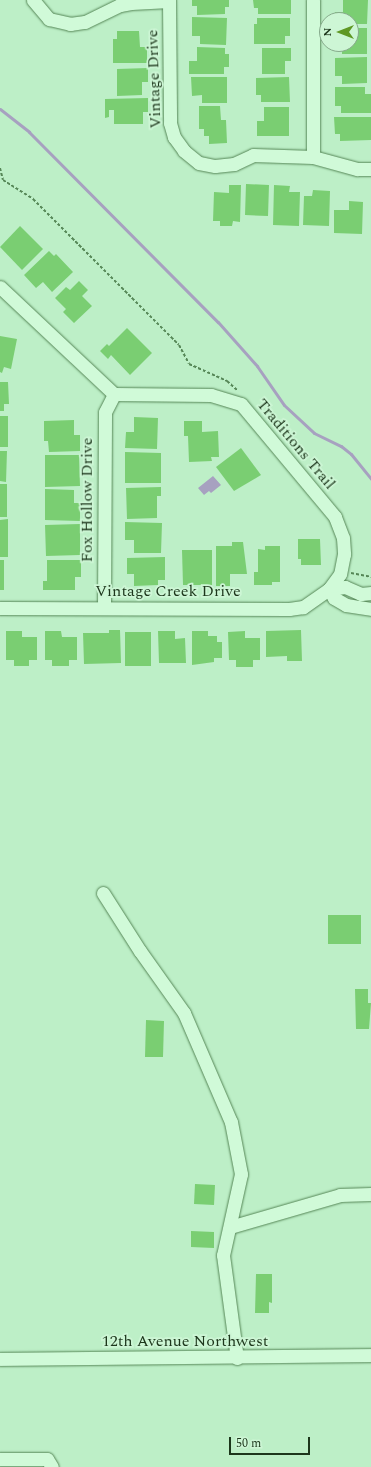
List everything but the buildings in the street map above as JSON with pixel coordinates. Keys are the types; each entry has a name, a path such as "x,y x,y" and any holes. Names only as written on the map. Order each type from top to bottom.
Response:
{"street":[{"path":"33,0 49,19 70,24 97,18 120,5 169,1"},
{"path":"313,0 313,156"},
{"name":"Vintage Drive","path":"169,1 170,124 174,137 184,151 199,163 215,166 234,164 253,155 313,156 357,169 371,169"},
{"path":"0,287 114,394"},
{"name":"Traditions Trail","path":"114,394 211,395 241,404 335,517 343,538 344,554 340,574 329,589"},
{"name":"Fox Hollow Drive","path":"104,608 105,412 114,394"},
{"path":"371,593 360,594 345,587 329,589 334,598 346,605 371,610"},
{"name":"Vintage Creek Drive","path":"0,608 289,609 303,607 329,589"},
{"path":"103,892 140,951 184,1013 231,1122 241,1174 223,1255 237,1358"},
{"path":"230,1227 340,1196 371,1194"},
{"name":"12th Avenue Northwest","path":"0,1359 237,1358 371,1355"},
{"path":"0,1459 47,1459 52,1467"}],"path":[{"path":"0,168 3,180 33,199 178,345 189,364 227,381 242,394"},
{"path":"352,566 350,573 371,577"}],"shaded area":[{"path":"213,476 221,485 211,493 209,491 204,495 198,488"}],"waterway":[{"path":"0,109 29,132 218,322 257,366 284,405 314,433 341,446 351,454 371,479"}]}
